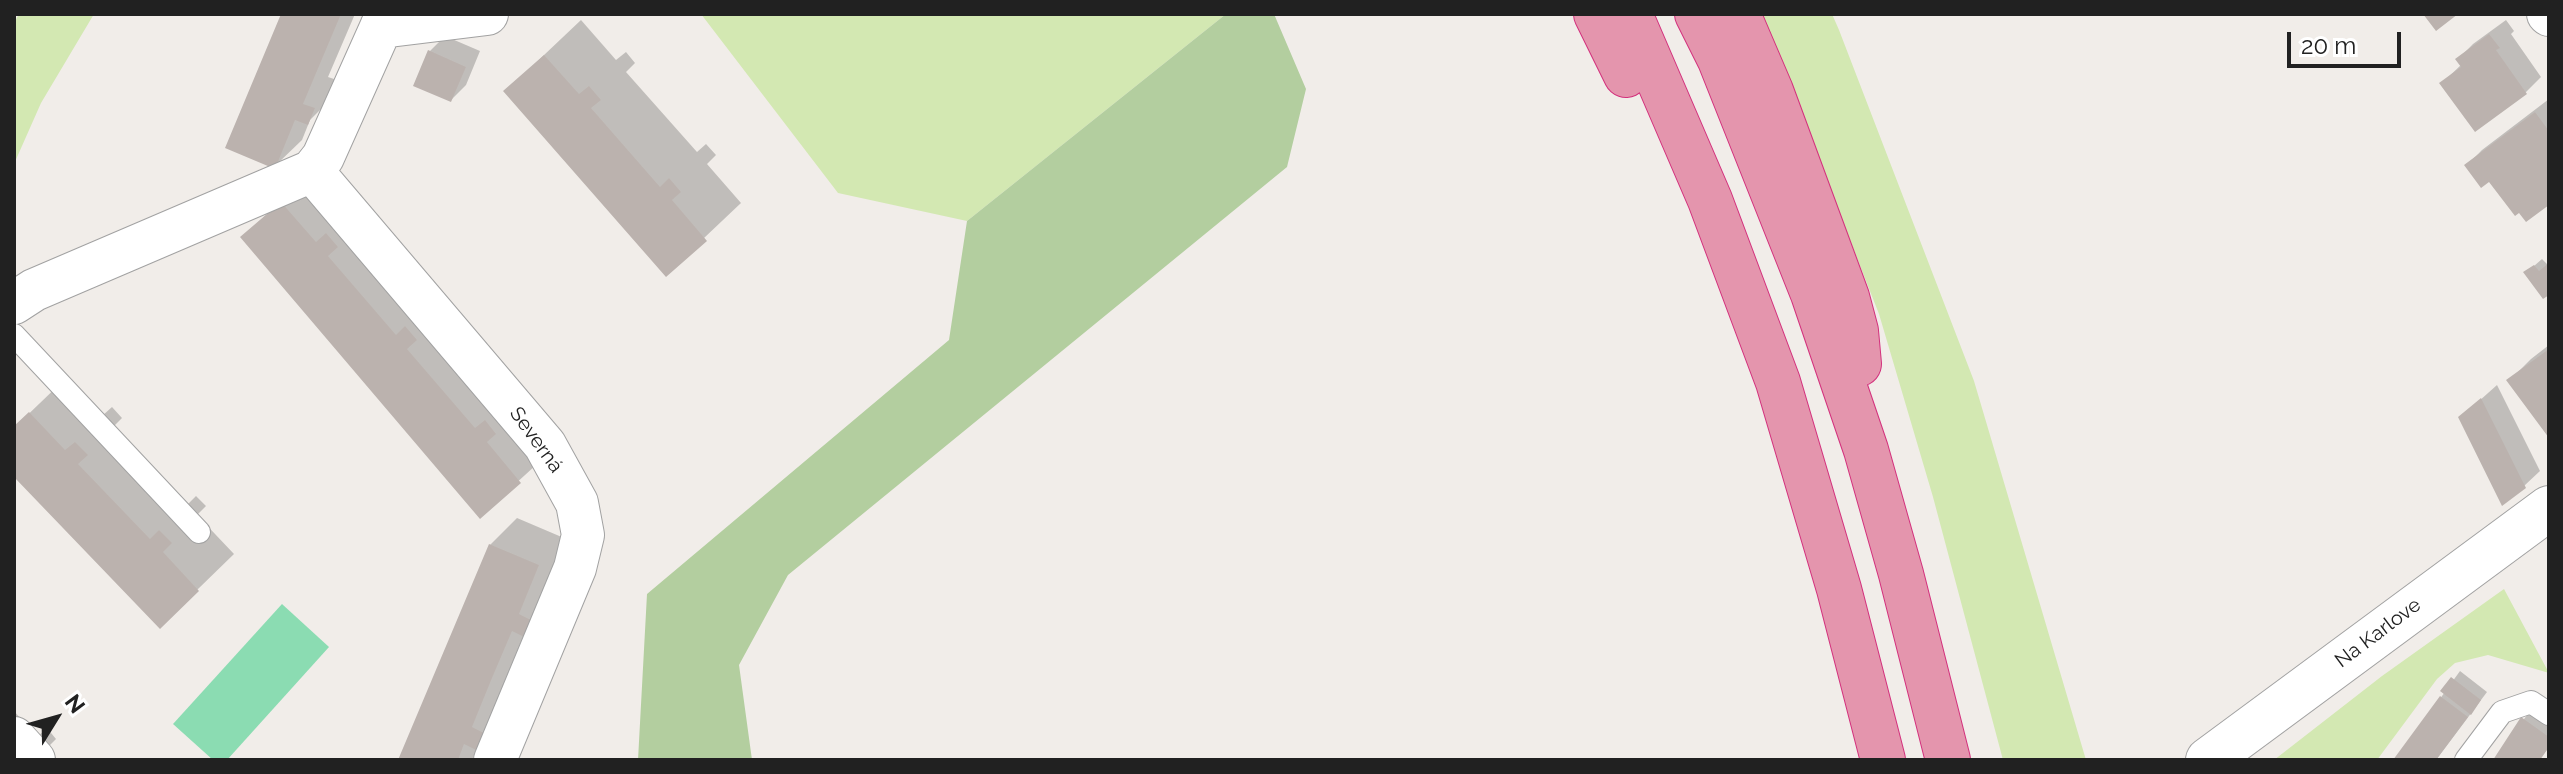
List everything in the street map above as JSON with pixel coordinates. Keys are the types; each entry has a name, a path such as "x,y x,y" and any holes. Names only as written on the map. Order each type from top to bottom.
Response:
{"highway":[{"path":"1596,14 1629,82 1710,200"},
{"path":"1630,14 1710,200 1778,382 1839,589 1883,760"},
{"path":"1697,14 1720,60 1813,294 1866,450 1948,760"},
{"path":"1738,14 1771,91 1847,297 1856,331 1866,450"}],"street":[{"path":"14,303 34,290 312,171 323,157 384,20 487,14"},
{"name":"Severná","path":"312,171 545,445 577,503 583,535 575,568 495,760"},
{"name":"Na Karlove","path":"2208,760 2549,508"},
{"path":"14,738 34,760"}],"lane":[{"path":"14,335 199,532"},
{"path":"2466,760 2502,712 2531,702 2549,714"}],"green space":[{"path":"19,14 94,14 41,103 14,164 14,23"},
{"path":"701,14 1226,14 967,221 838,193"},
{"path":"1226,14 1274,14 1306,89 1287,167 788,575 739,665 752,760 638,760 647,594 949,340 967,221"},
{"path":"1761,14 1832,14 1839,30 1974,381 2086,760 2003,760 1933,497 1879,314"},
{"path":"2504,589 2549,673 2488,655 2455,663 2437,679 2377,760 2274,760 2382,676"},
{"path":"282,604 329,647 227,760 213,760 173,724"}],"building":[{"path":"281,14 341,14 303,104 315,108 308,125 295,120 275,169 225,148"},
{"path":"2423,14 2458,14 2436,31"},
{"path":"2489,34 2500,48 2496,50 2527,94 2475,132 2439,83 2461,67 2455,59"},
{"path":"428,50 466,67 451,102 413,86"},
{"path":"544,55 579,94 589,86 601,100 591,108 660,187 669,178 681,192 672,200 707,241 666,277 503,91"},
{"path":"2535,112 2549,131 2549,205 2526,222 2519,213 2515,216 2489,182 2481,188 2464,165"},
{"path":"281,202 316,242 326,233 338,247 328,256 396,335 405,326 417,340 407,349 475,428 485,420 496,434 487,442 521,483 480,519 240,237"},
{"path":"2549,263 2549,295 2543,299 2523,272 2534,265 2539,271"},
{"path":"2549,349 2549,438 2506,380"},
{"path":"2481,398 2526,488 2502,506 2458,417"},
{"path":"29,412 65,450 75,442 88,455 78,464 150,539 159,530 172,543 163,552 199,591 160,629 14,477 14,426"},
{"path":"489,544 539,565 519,614 531,620 524,637 512,631 472,727 484,733 476,750 464,744 458,760 398,760"},
{"path":"2451,677 2481,700 2471,715 2440,691"},
{"path":"2440,696 2468,717 2436,760 2393,760"},
{"path":"2521,717 2549,737 2549,747 2540,760 2493,760"}]}
